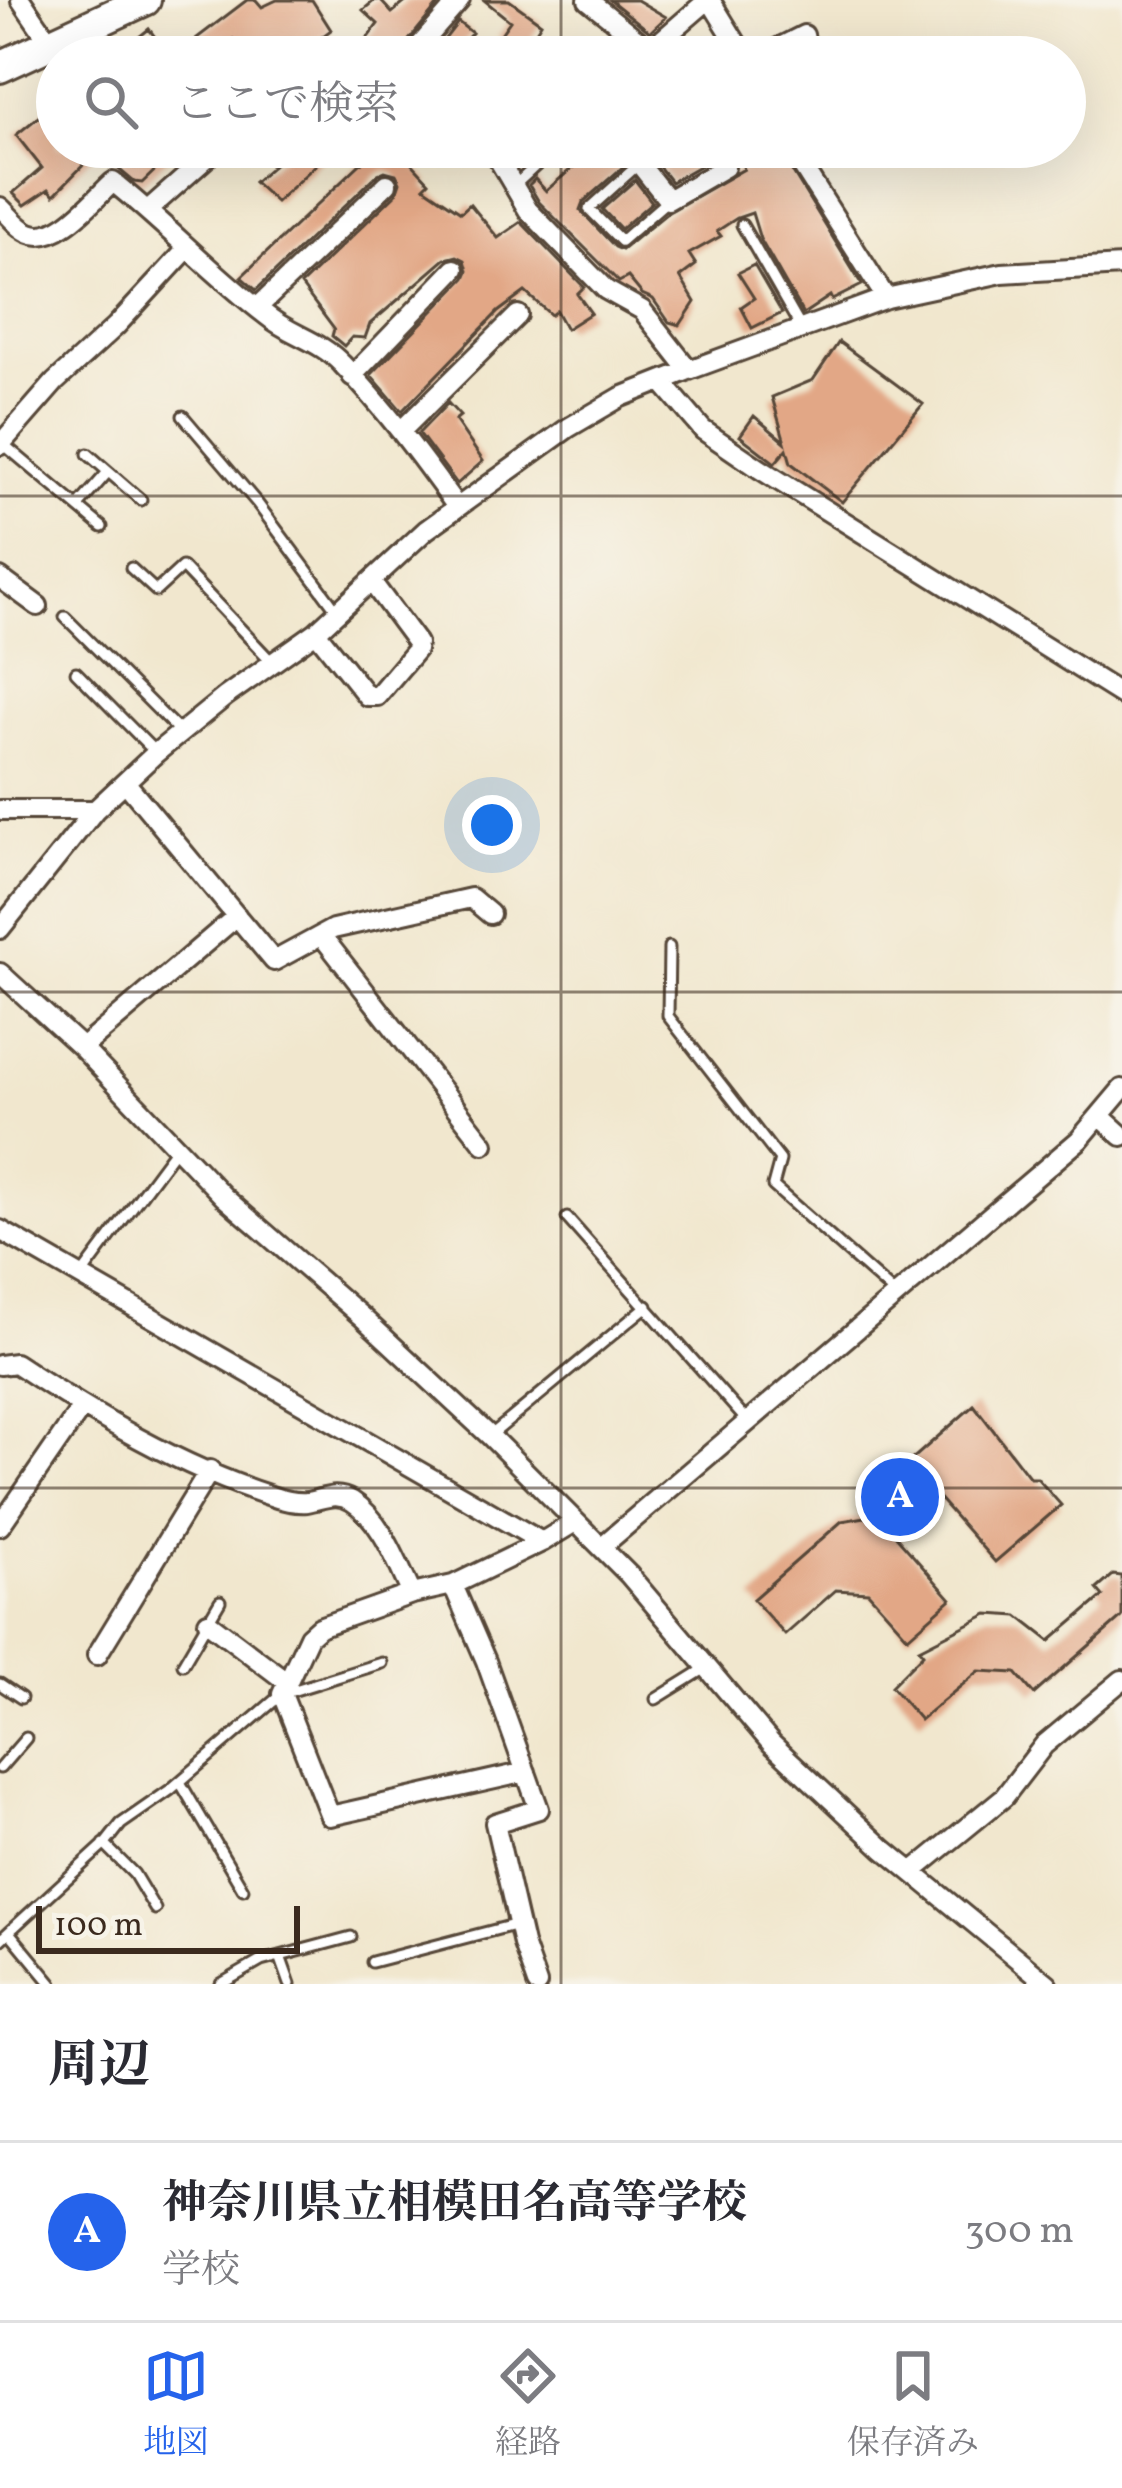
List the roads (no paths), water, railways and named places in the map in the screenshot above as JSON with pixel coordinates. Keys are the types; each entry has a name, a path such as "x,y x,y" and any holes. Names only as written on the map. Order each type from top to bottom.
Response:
{"main road":[{"path":"62,36 145,0"},
{"path":"0,67 36,48"}],"street":[{"path":"21,0 46,36"},
{"path":"429,36 461,0 476,0"},
{"path":"588,0 630,36"},
{"path":"670,36 709,0 732,36"},
{"path":"148,210 195,168"},
{"path":"503,168 528,210 606,290 642,310 689,370"},
{"path":"645,168 668,200 722,168"},
{"path":"803,168 886,298"},
{"path":"0,206 28,233 41,236 56,232 113,182 257,308 298,338 322,345 400,431 457,507"},
{"path":"257,308 387,184"},
{"path":"1,444 55,382 116,326 188,248"},
{"path":"0,928 95,810 157,753 316,632 397,554 568,428 622,398 689,370 886,298 1001,273 1122,266"},
{"path":"352,376 455,269"},
{"path":"400,431 518,315"},
{"path":"662,382 704,430 760,469 1122,695"},
{"path":"0,578 38,606"},
{"path":"316,632 367,696 377,696 417,643 370,581"},
{"path":"126,783 274,961 367,919 471,898 490,914"},
{"path":"0,810 95,810"},
{"path":"82,1048 237,916"},
{"path":"322,936 484,1144"},
{"path":"0,974 82,1048 224,1197 392,1343 490,1436 601,1547 771,1743 912,1872 1048,1984"},
{"path":"601,1547 1101,1118 1122,1089"},
{"path":"1101,1118 1122,1136"},
{"path":"0,1230 542,1542"},
{"path":"0,1365 15,1363 128,1435 272,1496 302,1503 333,1495 348,1498 366,1512 412,1594"},
{"path":"0,1526 82,1407"},
{"path":"97,1655 210,1470"},
{"path":"284,1687 309,1636 319,1627 412,1594 453,1585 575,1522"},
{"path":"453,1585 539,1809 496,1822 518,1924 537,1984"},
{"path":"208,1622 284,1687 330,1816 526,1772"},
{"path":"912,1872 1004,1797 1044,1745 1122,1680"}],"lane":[{"path":"514,186 533,168"},
{"path":"634,168 589,208 621,241 668,200"},
{"path":"742,225 801,328"},
{"path":"183,416 257,503 338,613"},
{"path":"1,444 102,527"},
{"path":"88,454 141,500"},
{"path":"78,506 108,472"},
{"path":"131,568 156,591 182,567 272,662"},
{"path":"65,617 180,733"},
{"path":"76,672 157,753"},
{"path":"669,947 668,1016 780,1160 773,1186 896,1295"},
{"path":"81,1276 177,1148"},
{"path":"567,1218 748,1422"},
{"path":"490,1436 647,1306"},
{"path":"183,1664 220,1601"},
{"path":"52,1984 4,1936 121,1824 180,1782 284,1687 382,1663"},
{"path":"656,1700 706,1668"},
{"path":"0,1684 21,1698"},
{"path":"0,1768 26,1738"},
{"path":"180,1782 243,1889"},
{"path":"104,1844 134,1874 155,1910"},
{"path":"372,1962 518,1924"},
{"path":"221,1984 261,1961 351,1936"},
{"path":"280,1956 290,1984"}],"place":[{"name":"神奈川県立相模田名高等学校","path":"900,1497"}]}
